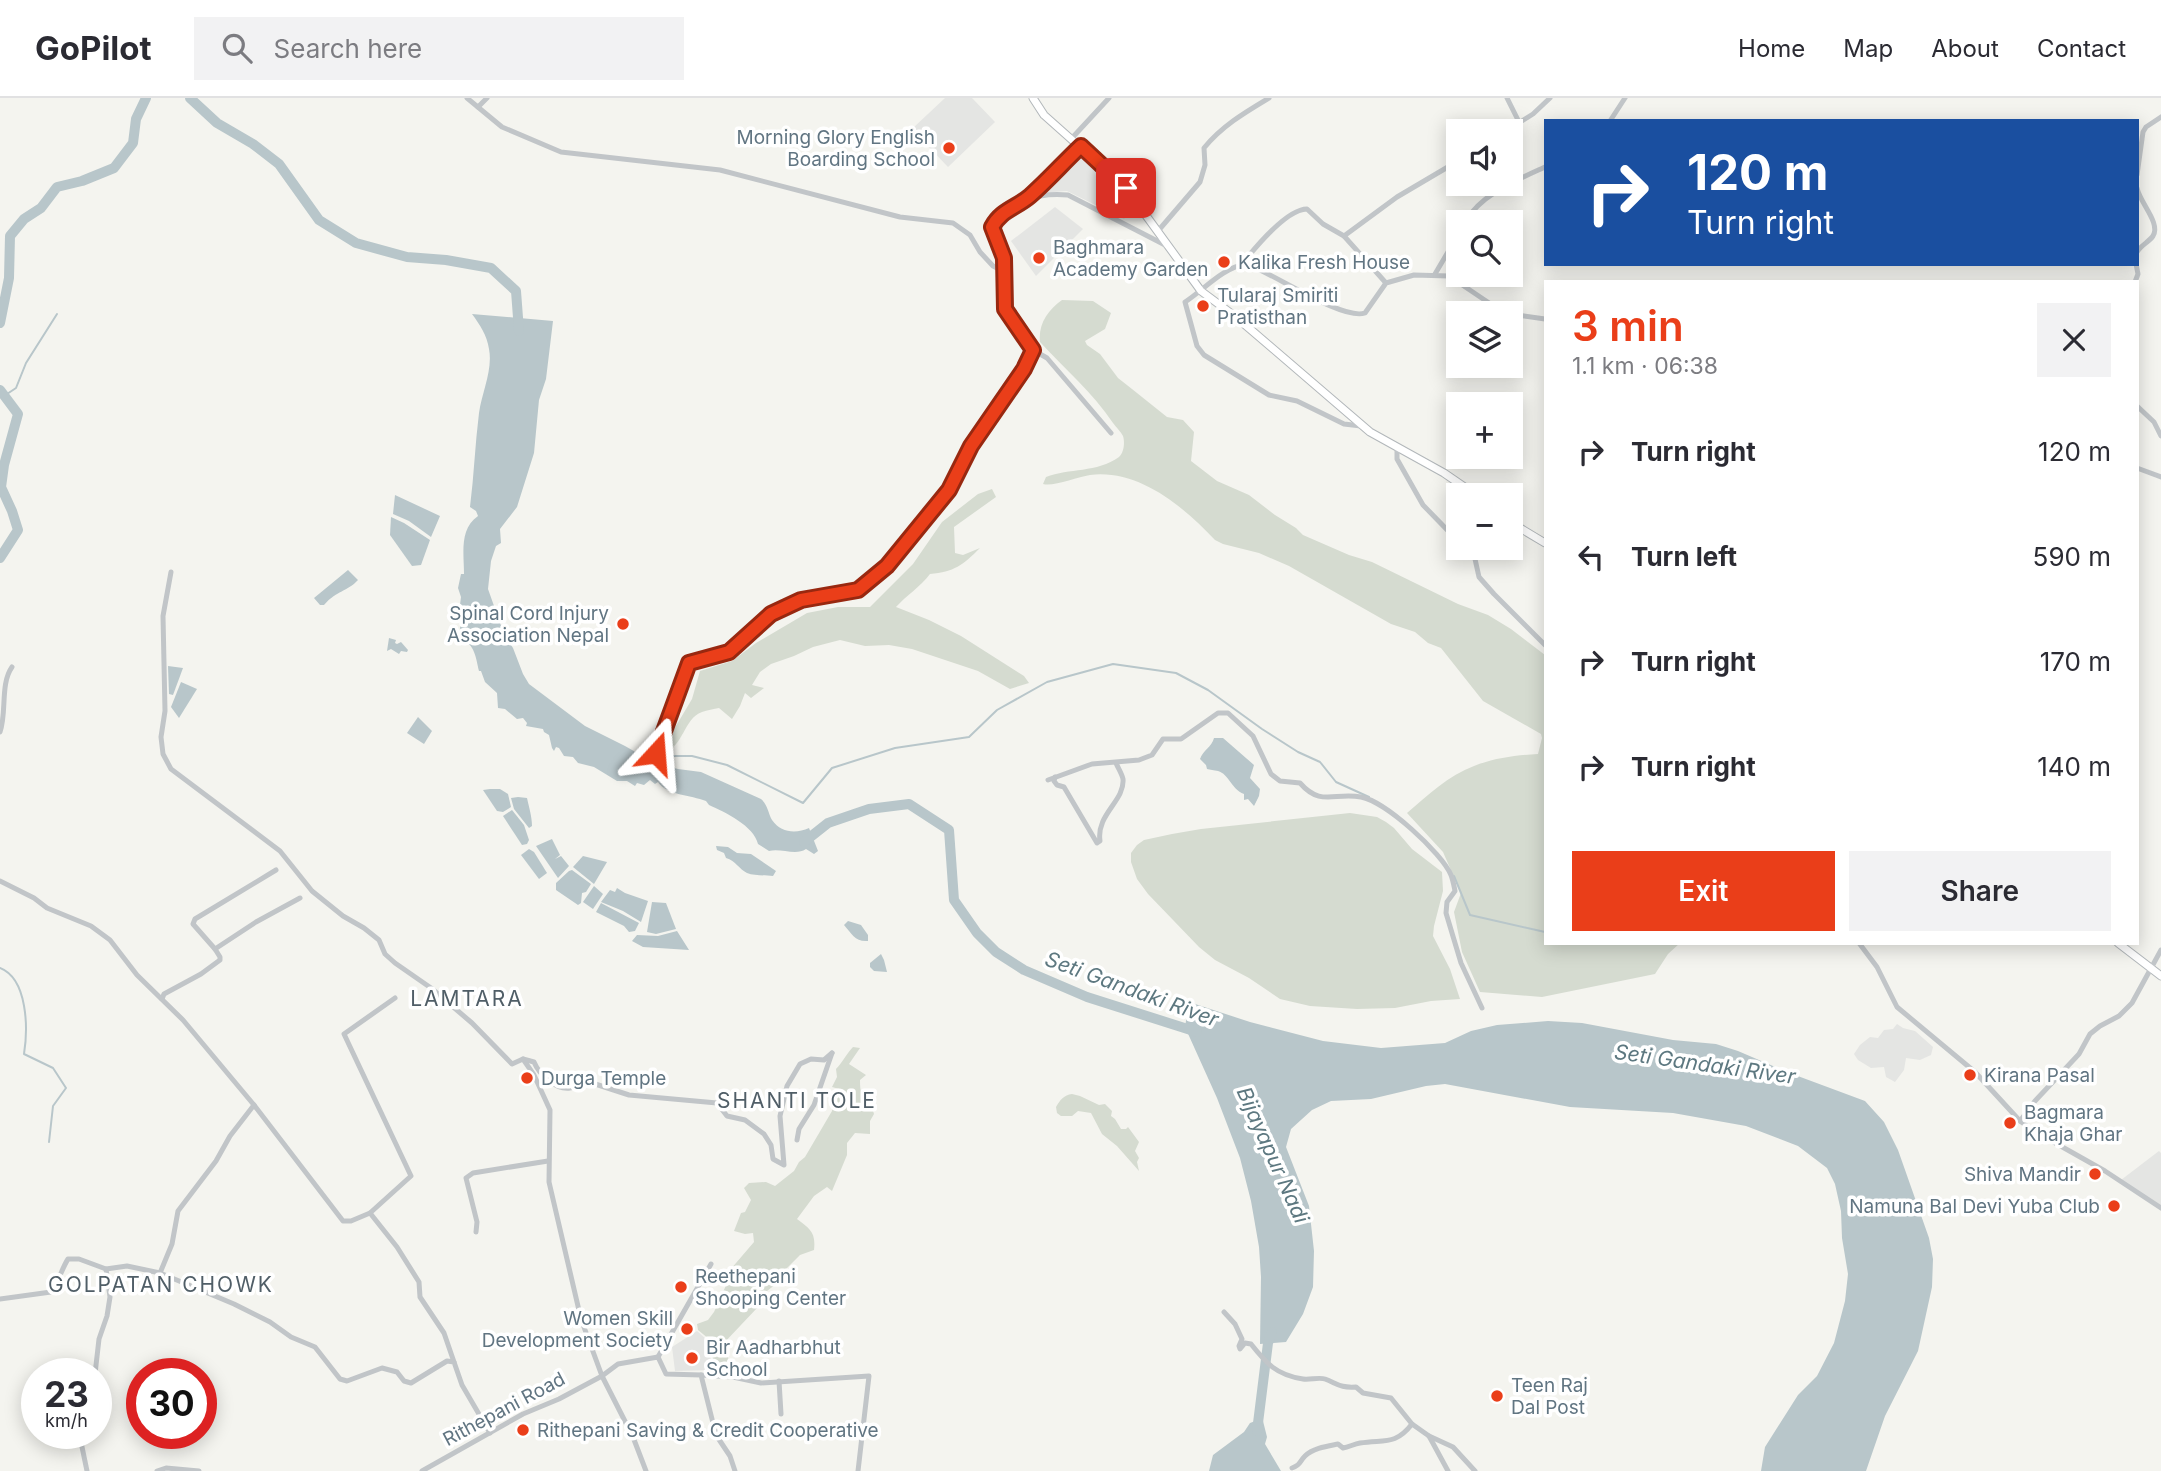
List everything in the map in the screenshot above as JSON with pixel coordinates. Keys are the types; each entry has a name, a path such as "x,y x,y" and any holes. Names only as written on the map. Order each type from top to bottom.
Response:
{"main road":[{"path":"1033,98 1044,115 1126,188 1201,291 1236,317 1362,426 1459,483"},
{"path":"1523,530 1544,542"},
{"path":"2121,945 2161,976"}],"street":[{"path":"467,98 502,127 561,152 720,170 900,217 953,223 970,235 992,266 1005,272"},
{"path":"478,107 487,98"},
{"path":"1072,138 1109,98"},
{"path":"1158,232 1200,182 1205,165 1204,148 1217,131 1269,98"},
{"path":"1507,98 1518,119"},
{"path":"1523,120 1550,98"},
{"path":"1611,119 1625,98"},
{"path":"2139,161 2143,132 2161,117"},
{"path":"1081,146 1028,198 1004,212 992,227 1004,258 1005,309 1033,350 1047,358 1111,432"},
{"path":"1344,236 1397,197 1446,168"},
{"path":"1472,210 1486,199 1544,168"},
{"path":"2139,194 2156,222 2156,229 2151,238 2139,247"},
{"path":"1028,198 1068,195 1169,247"},
{"path":"1362,426 1344,424 1297,401 1269,395 1204,355 1197,346 1185,302 1222,273 1242,264 1269,233 1300,209 1307,209 1323,224 1344,236 1386,283"},
{"path":"1435,274 1446,255"},
{"path":"1242,264 1250,265 1337,309 1357,315 1365,313 1386,283 1414,275 1435,274 1454,278 1487,301"},
{"path":"1523,316 1544,319"},
{"path":"656,753 689,663 729,652 771,614 801,600 858,590 887,566 949,490 971,446 1024,369 1033,350"},
{"path":"2139,407 2154,422 2161,436"},
{"path":"1396,448 1397,459 1423,505 1446,529"},
{"path":"2139,469 2161,477"},
{"path":"1475,560 1479,577 1544,644"},
{"path":"171,572 163,616 165,711 161,737 163,754 171,769 280,851 312,891 379,940 386,954 395,963 431,988 472,1023 512,1064 523,1059 534,1062 537,1070 552,1083 566,1089 586,1081 629,1095 717,1103 727,1116 745,1120 764,1134 771,1145 773,1159 784,1165 780,1116 788,1086 800,1064 811,1059 824,1060 832,1054 814,1105 799,1129 797,1140"},
{"path":"0,732 3,723 3,699 8,672 12,667"},
{"path":"1048,780 1092,764 1139,760 1152,755 1163,739 1181,739 1218,713 1228,713 1253,736 1270,774 1280,781 1300,783 1310,794 1322,797 1363,797 1403,821 1440,858 1451,875 1455,891 1447,902 1446,913 1461,963 1482,1007"},
{"path":"1055,777 1056,785 1065,787 1097,842 1100,841 1099,830 1118,796 1123,779 1116,763"},
{"path":"162,999 164,994 201,974 220,960 215,948 193,924 195,919 276,870"},
{"path":"0,881 34,898 47,908 91,926 110,940 137,975 183,1020 254,1105 343,1222 370,1213 411,1176 344,1034 395,998"},
{"path":"215,948 300,898"},
{"path":"1860,945 1877,967 1897,1007 1975,1072 2020,1121 2105,1171 2161,1209"},
{"path":"2020,1121 2079,1054 2091,1034 2119,1016 2132,1003 2161,950"},
{"path":"523,1059 534,1075 550,1110 548,1161 552,1199 581,1319 602,1376 633,1437 646,1471"},
{"path":"160,1273 172,1244 178,1211 254,1105"},
{"path":"476,1232 477,1222 466,1178 473,1172 548,1161"},
{"path":"370,1213 397,1247 419,1282 420,1297 444,1333 462,1385 490,1433"},
{"path":"0,1299 51,1292 55,1289 68,1259 79,1259 106,1269 127,1266 160,1273 234,1304 315,1348 340,1379 347,1381 382,1368 397,1372 404,1381 411,1383 447,1361 454,1362"},
{"path":"711,1264 658,1357 666,1374 733,1377 761,1383 869,1376 858,1471"},
{"path":"97,1358 110,1297 106,1269"},
{"path":"1224,1312 1239,1331 1242,1339 1240,1349 1245,1343 1251,1344 1258,1356 1270,1367 1294,1377 1324,1378 1339,1386 1356,1387 1363,1394 1391,1398 1412,1424 1429,1436 1453,1447 1475,1471"},
{"name":"Rithepani Road","path":"422,1471 523,1414 602,1376 618,1364 658,1357"},
{"path":"701,1375 716,1435 736,1471"},
{"path":"779,1381 781,1414"},
{"path":"1293,1468 1299,1466 1305,1456 1318,1448 1338,1444 1343,1448 1358,1443 1396,1439 1412,1424"},
{"path":"1429,1436 1448,1471"},
{"path":"82,1449 87,1471"},
{"path":"157,1471 166,1468 199,1471"}],"shaded area":[{"name":"Morning Glory English Boarding School","path":"945,98 972,98 995,122 948,167 912,129"},
{"path":"1082,151 1136,206 1124,219 1067,191 1039,193 1038,189 1063,164"},
{"name":"Baghmara Academy Garden","path":"1055,207 1083,229 1036,276 1011,241"},
{"path":"1062,300 1093,301 1111,313 1105,329 1085,341 1087,345 1100,354 1118,378 1167,417 1183,420 1194,432 1191,461 1217,481 1249,495 1303,535 1372,562 1458,604 1488,615 1544,654 1544,945 1678,945 1668,954 1655,974 1542,997 1480,992 1462,952 1454,912 1461,893 1443,852 1407,813 1439,786 1465,770 1498,759 1538,754 1541,734 1483,701 1441,648 1428,643 1415,632 1391,624 1289,566 1259,553 1215,540 1175,503 1143,484 1126,478 1090,475 1043,484 1046,477 1102,466 1119,457 1124,447 1123,436 1105,412 1040,342 1041,329 1052,308"},
{"path":"992,489 996,497 954,527 955,553 963,555 980,548 958,567 930,574 896,607 961,636 1024,676 1029,683 1010,689 978,671 912,649 889,645 865,646 840,640 813,647 771,664 760,672 752,685 764,688 751,698 745,693 732,719 719,708 702,712 691,721 675,745 663,753 667,741 692,699 700,671 732,661 756,643 807,613 838,607 870,607 913,564 942,522 978,494"},
{"path":"1350,813 1377,817 1386,822 1412,849 1442,872 1443,891 1433,936 1450,969 1460,999 1395,1008 1357,1009 1310,1006 1280,999 1215,960 1199,947 1148,894 1137,879 1131,862 1131,853 1144,840 1201,829"},
{"path":"1897,1024 1915,1031 1933,1047 1931,1055 1920,1060 1906,1058 1904,1070 1895,1082 1886,1077 1884,1067 1871,1068 1854,1054 1870,1037 1878,1038 1884,1030 1893,1029"},
{"path":"853,1047 860,1048 849,1064 866,1075 860,1080 861,1091 871,1104 874,1114 870,1121 870,1134 855,1133 847,1143 847,1155 832,1191 827,1187 814,1196 797,1219 811,1232 814,1250 800,1255 787,1268 776,1284 767,1291 758,1307 723,1344 723,1354 728,1356 729,1371 715,1370 709,1339 698,1330 697,1324 708,1320 714,1312 730,1270 754,1242 753,1233 734,1231 741,1213 745,1212 751,1200 744,1188 749,1183 766,1182 775,1186 794,1171 805,1157 832,1111 839,1089 832,1087 837,1077 836,1069"},
{"path":"1072,1094 1099,1105 1105,1104 1112,1111 1111,1116 1121,1129 1128,1127 1139,1142 1135,1151 1139,1158 1139,1171 1117,1146 1102,1134 1091,1113 1078,1111 1072,1116 1061,1116 1057,1113 1059,1102"},
{"path":"2159,1151 2161,1153 2161,1208 2121,1180"},
{"name":"Bir Aadharbhut School","path":"697,1331 707,1340 713,1370 675,1371 672,1347"}],"water":[{"path":"472,314 553,321 546,379 539,400 534,453 517,507 500,529 501,543 496,546 491,561 488,589 504,634 529,684 585,726 653,762 701,772 761,799 772,820 780,828 794,832 809,828 818,851 814,854 806,849 798,852 769,851 758,844 745,826 706,801 667,790 658,782 655,784 650,780 644,785 637,783 635,786 627,781 617,781 594,767 578,763 573,757 564,756 559,748 556,747 554,751 549,735 543,729 526,726 523,718 517,719 505,709 498,708 497,693 485,682 472,648 461,640 462,623 458,620 461,597 458,588 461,574 464,574 465,535 472,521 478,516 470,507 479,413 490,365 487,339"},
{"path":"395,495 440,516 431,537 409,521 393,514"},
{"path":"391,517 430,540 421,565 412,566 390,535"},
{"path":"348,570 358,580 324,605 320,605 314,598"},
{"path":"389,638 396,640 397,644 401,642 407,652 401,651 399,654 391,649 387,651"},
{"path":"168,666 183,668 173,695 169,694"},
{"path":"181,682 197,689 179,718 171,707"},
{"path":"418,717 432,731 424,744 407,733"},
{"path":"1214,738 1223,738 1254,765 1250,778 1260,789 1254,806 1248,799 1244,800 1244,794 1236,789 1225,775 1207,769 1200,759"},
{"path":"500,789 508,794 511,807 503,812 497,811 483,790"},
{"path":"511,798 527,798 532,823 529,828 514,809"},
{"path":"512,810 524,825 529,840 527,844 522,845 503,816"},
{"path":"552,839 560,855 555,859 561,856 569,866 558,878 536,846"},
{"path":"716,846 728,847 737,853 751,854 776,871 773,876 747,873 726,858"},
{"path":"529,849 534,852 547,873 539,879 521,855"},
{"path":"583,856 607,862 594,884 573,867"},
{"path":"572,870 591,884 586,892 582,893 581,903 578,905 556,890 556,883"},
{"path":"594,886 603,894 593,909 583,902"},
{"path":"617,888 648,901 641,922 601,902 610,890 615,892"},
{"path":"652,902 666,903 676,929 656,934 647,932"},
{"path":"601,903 639,923 635,931 629,932 624,926 596,912"},
{"path":"848,921 861,925 868,935 868,941 854,937 844,925"},
{"path":"677,931 689,950 643,947 632,941 637,935 658,936"},
{"path":"881,954 887,972 874,971 870,967 870,963"},
{"path":"1189,1002 1250,1022 1323,1041 1381,1048 1445,1043 1471,1031 1497,1025 1548,1021 1582,1023 1673,1040 1716,1044 1865,1101 1884,1122 1898,1150 1929,1238 1933,1259 1932,1287 1918,1351 1885,1416 1866,1471 1761,1471 1765,1447 1798,1395 1817,1376 1834,1343 1845,1301 1848,1274 1841,1211 1835,1184 1827,1168 1798,1146 1746,1126 1673,1113 1570,1107 1445,1084 1371,1099 1331,1101 1312,1110 1291,1129 1286,1147 1309,1206 1314,1251 1313,1287 1303,1314 1286,1342 1260,1344 1261,1277 1251,1201 1240,1158 1185,1027"},
{"path":"1263,1421 1267,1437 1265,1444 1281,1471 1209,1471 1213,1455 1244,1432 1250,1423"}],"waterway":[{"path":"0,323 9,278 10,236 24,219 41,208 57,187 82,181 114,168 133,143 136,119 146,98"},
{"name":"Seti Gandaki River","path":"190,98 217,123 253,144 279,164 319,220 356,243 407,257 491,268 516,291 519,331"},
{"path":"4,396 16,388 26,363 57,314"},
{"path":"0,390 18,414 1,487 18,530 0,558"},
{"path":"669,756 692,756 727,765 803,803 832,768 895,748 969,737 997,710 1047,682 1113,664 1176,673 1208,690 1298,752 1320,762 1336,782 1369,797"},
{"name":"Seti Gandaki River","path":"804,842 828,823 869,809 909,804 949,830 954,900 977,933 996,952 1024,970 1087,997 1197,1032"},
{"path":"1454,876 1470,915 1544,932"},
{"path":"0,968 9,974 21,993 26,1019 24,1054 53,1068 66,1088 53,1106 49,1142"},
{"name":"Bijayapur Nadi","path":"1257,1431 1268,1343 1272,1332"}],"place":[{"name":"Morning Glory English Boarding School","path":"949,148"},
{"name":"Baghmara Academy Garden","path":"1039,258"},
{"name":"Kalika Fresh House","path":"1224,262"},
{"name":"Tularaj Smiriti Pratisthan","path":"1203,306"},
{"name":"Spinal Cord Injury Association Nepal","path":"623,624"},
{"name":"Kirana Pasal","path":"1970,1075"},
{"name":"Durga Temple","path":"527,1078"},
{"name":"Bagmara Khaja Ghar","path":"2010,1123"},
{"name":"Shiva Mandir","path":"2095,1174"},
{"name":"Namuna Bal Devi Yuba Club","path":"2114,1206"},
{"name":"Reethepani Shooping Center","path":"681,1287"},
{"name":"Women Skill Development Society","path":"687,1329"},
{"name":"Bir Aadharbhut School","path":"692,1358"},
{"name":"Teen Raj Dal Post","path":"1497,1396"},
{"name":"Rithepani Saving & Credit Cooperative","path":"523,1430"}],"district":[{"name":"LAMTARA","path":"467,998"},
{"name":"SHANTI TOLE","path":"797,1100"},
{"name":"GOLPATAN CHOWK","path":"161,1284"}],"route":[{"path":"656,753 689,663 729,652 771,614 801,600 858,590 887,566 949,490 971,446 1024,369 1033,350 1005,309 1004,258 992,227 997,219 1028,198 1081,146 1126,188"}]}
